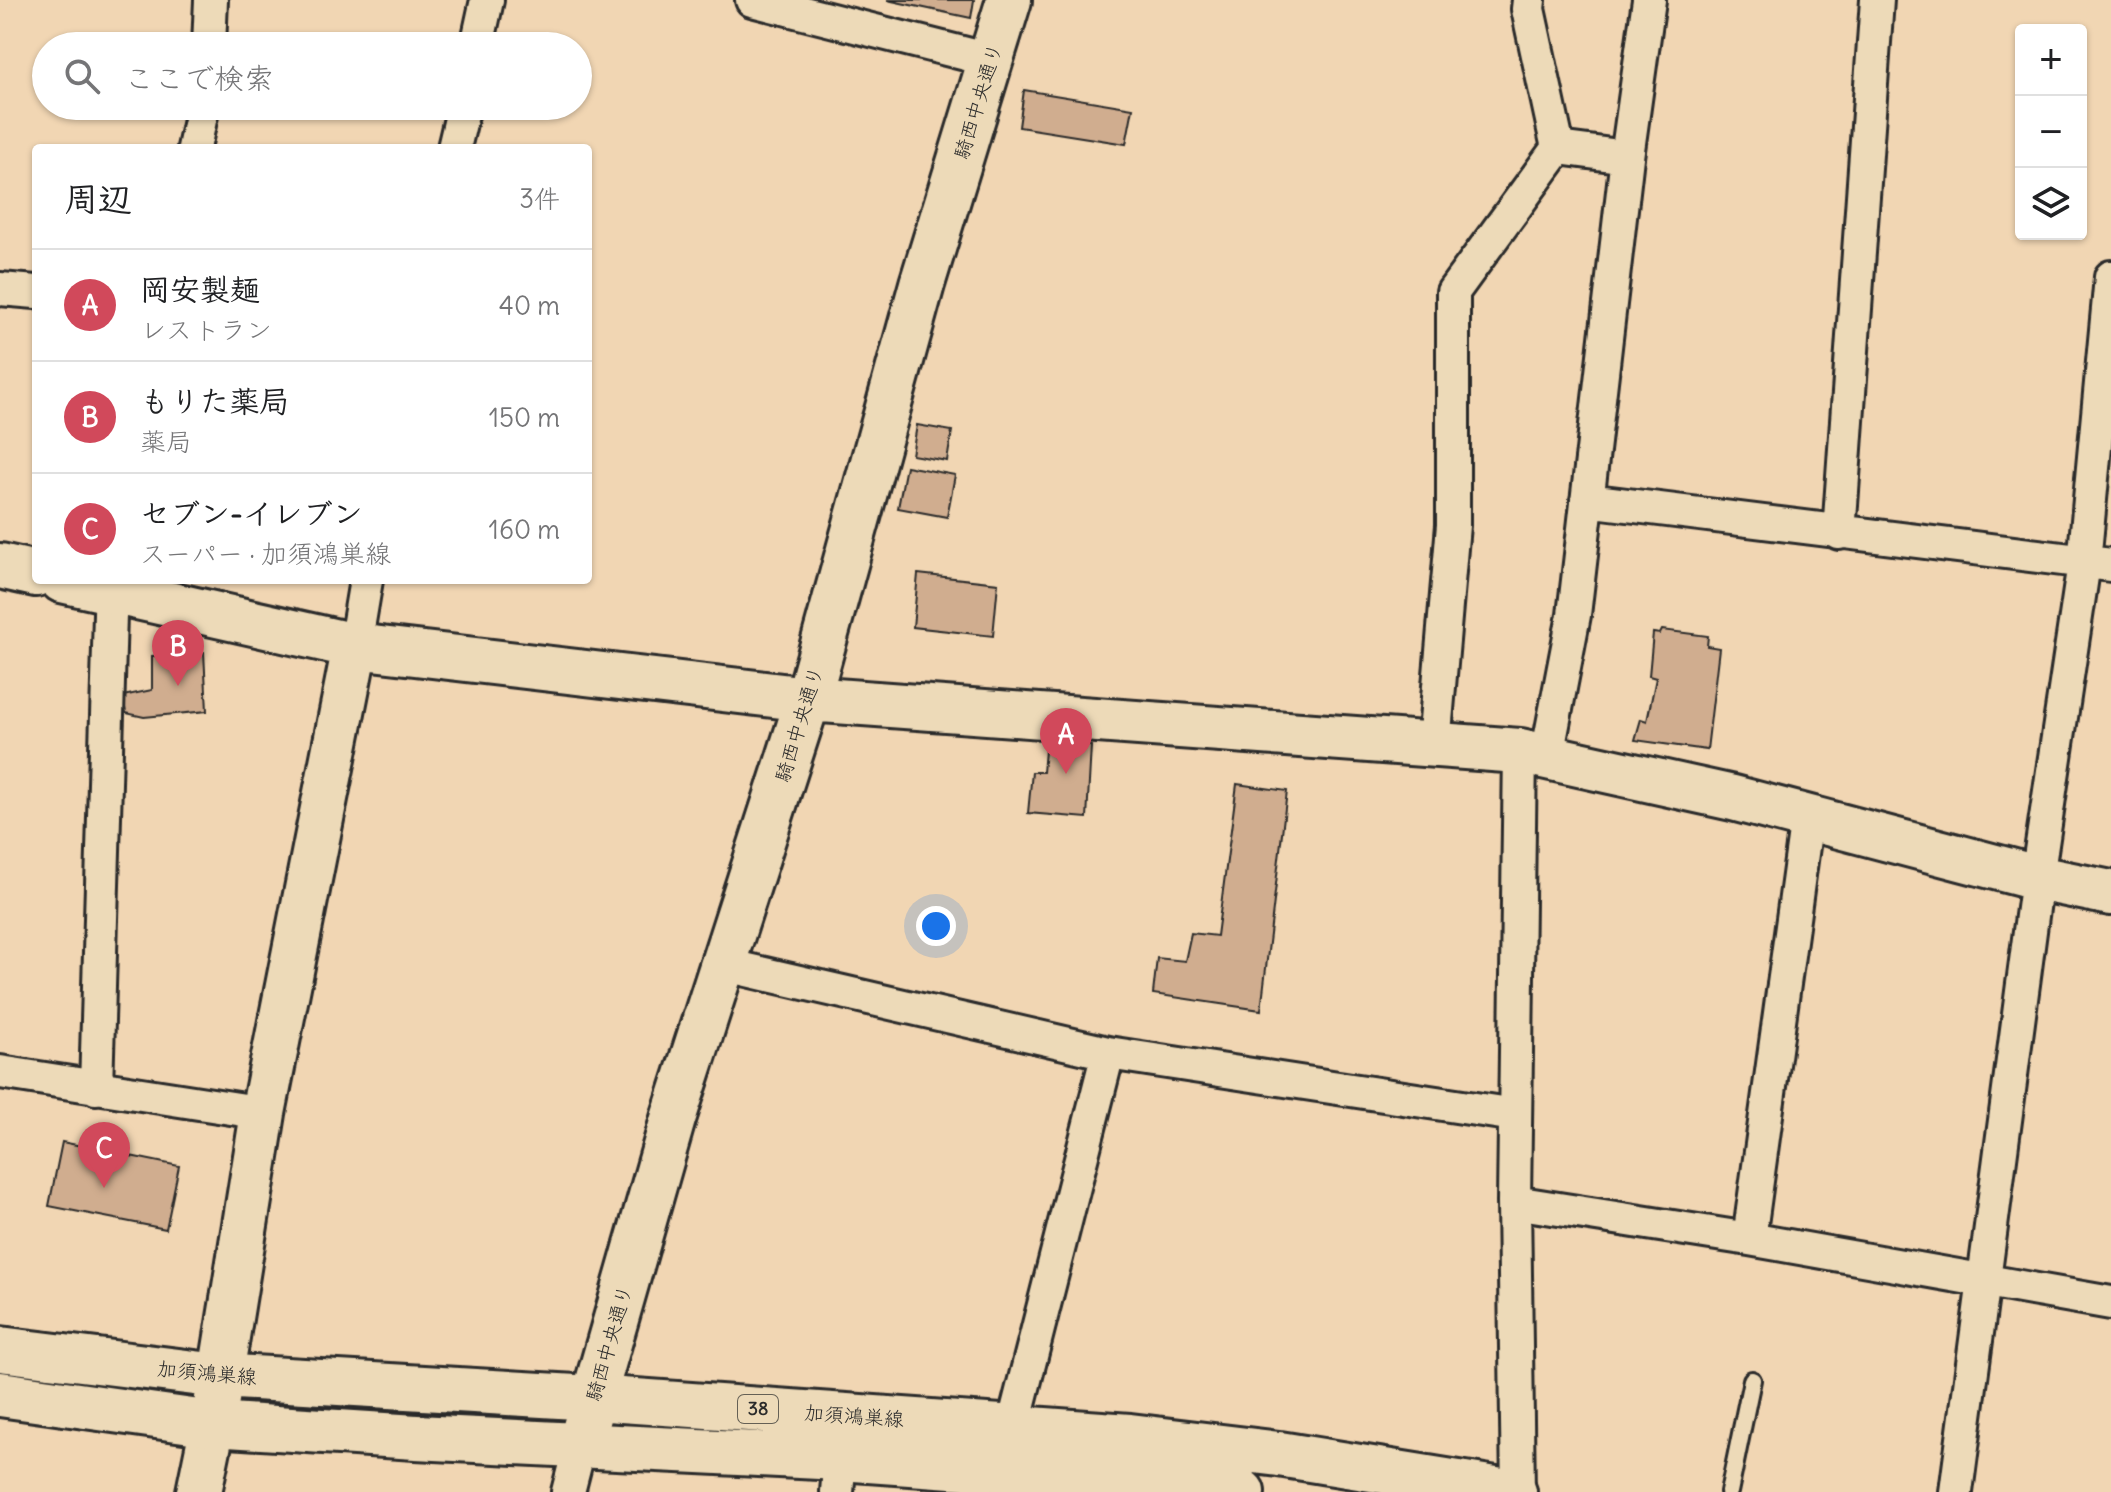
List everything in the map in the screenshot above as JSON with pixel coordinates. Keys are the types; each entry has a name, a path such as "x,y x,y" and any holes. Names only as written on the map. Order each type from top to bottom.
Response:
{"street":[{"path":"210,32 211,0"},
{"path":"480,32 487,0"},
{"path":"752,0 990,60"},
{"name":"騎西中央通り","path":"580,1445 673,1119 808,699 922,284 1009,0"},
{"path":"1434,744 1453,525 1453,292 1558,148 1528,9 1529,0"},
{"path":"1516,1492 1515,1115 1534,753 1574,615 1627,157 1649,0"},
{"path":"1839,533 1877,0"},
{"path":"195,144 200,120"},
{"path":"455,144 461,120"},
{"path":"1558,148 1627,157"},
{"path":"1956,1492 2037,878 2097,564 2111,277"},
{"path":"0,289 32,292"},
{"path":"1587,500 2097,564"},
{"path":"0,566 32,573"},
{"path":"199,1492 213,1424 263,1113 365,584"},
{"path":"96,1088 110,585 355,646 808,699 1534,753 1807,817 2037,878 2111,893"},
{"path":"1749,1239 1807,817"},
{"path":"721,964 1108,1053 1515,1115"},
{"path":"1013,1427 1108,1053"},
{"path":"0,1072 263,1113"},
{"path":"1514,1202 1749,1239 2111,1303"},
{"name":"加須鴻巣線","path":"0,1349 219,1376 593,1398 1130,1436 1279,1454 1516,1492"},
{"name":"38","path":"0,1394 213,1424 580,1445 838,1475 1120,1478 1242,1492"},
{"path":"568,1492 580,1445"}],"lane":[{"path":"1729,1492 1752,1380"}],"building":[{"path":"887,0 974,0 971,18"},
{"path":"1024,90 1133,108 1126,144 1019,127"},
{"path":"917,425 952,431 947,461 912,455"},
{"path":"906,466 955,475 947,517 898,508"},
{"path":"918,574 998,583 993,636 913,627"},
{"path":"1662,630 1708,636 1707,646 1719,648 1707,750 1635,740 1641,719 1647,721 1656,678 1649,676 1653,633 1660,634"},
{"path":"204,652 207,711 144,717 126,713 123,696 152,690 152,656"},
{"path":"1046,740 1091,746 1087,818 1028,813 1032,772 1043,772"},
{"path":"1237,784 1287,791 1261,1010 1153,994 1157,958 1185,961 1191,933 1217,936"},
{"path":"62,1142 179,1166 166,1229 49,1206"}],"place":[{"name":"もりた薬局","path":"178,686"},
{"name":"岡安製麺","path":"1066,774"},
{"name":"セブン-イレブン","path":"104,1188"}]}
